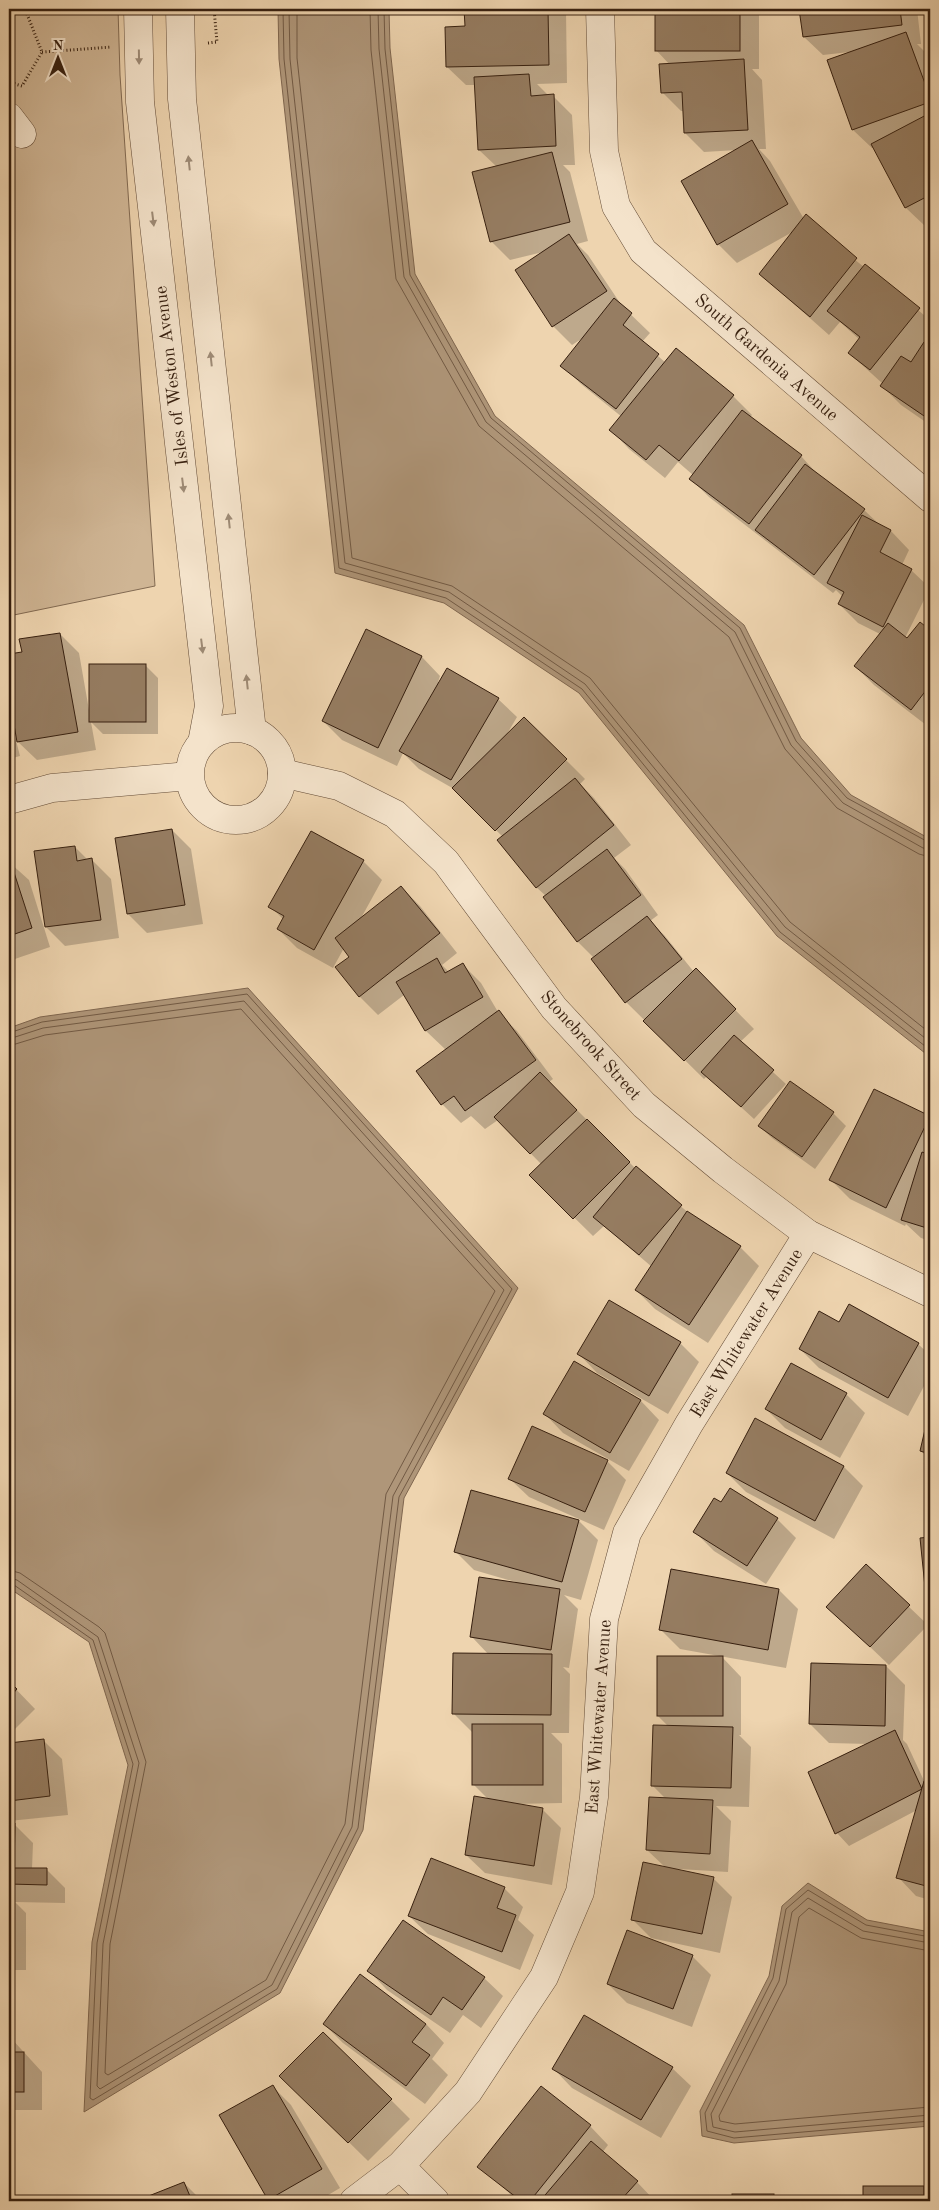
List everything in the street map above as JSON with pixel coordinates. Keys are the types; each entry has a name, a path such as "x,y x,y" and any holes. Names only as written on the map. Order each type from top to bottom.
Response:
{"street":[{"name":"Isles of Weston Avenue","path":"138,9 140,102 209,706 202,742"},
{"path":"180,9 182,99 252,731"},
{"name":"South Gardenia Avenue","path":"600,9 604,151 616,206 643,251 930,498"},
{"path":"234,728 252,731 268,740 278,755 282,773 280,791 270,806 255,817 237,821 219,818 204,808 193,793 189,776 192,758 202,742 216,732 234,728"},
{"name":"Stonebrook Street","path":"282,773 340,786 395,814 446,862 554,1008 644,1105 723,1170 808,1234 930,1293"},
{"path":"9,800 52,788 189,776"},
{"name":"East Whitewater Avenue","path":"354,2201 400,2166 468,2092 544,1977 580,1892 594,1797 604,1619 627,1533 689,1424 808,1234"},
{"path":"400,2166 435,2201"}],"path":[{"path":"25,9 42,52"},
{"path":"207,43 217,42 214,9"},
{"path":"42,52 121,46"},
{"path":"9,79 14,84 22,86 42,52"}],"shaded area":[{"path":"9,9 118,9 120,75 155,586 9,616"}],"water":[{"path":"278,9 389,9 390,48 415,274 495,416 744,625 801,738 851,795 930,839 930,1057 777,936 579,693 444,603 335,573 279,59"},
{"path":"248,988 518,1288 404,1498 363,1830 280,1993 84,2112 92,1942 128,1765 89,1642 9,1588 9,1028 40,1017"},
{"path":"808,1883 867,1920 930,1932 930,2126 734,2143 702,2136 700,2111 769,1976 782,1906"}],"building":[{"path":"464,9 548,9 549,65 446,67 445,27 465,26"},
{"path":"655,9 740,9 740,51 655,51"},
{"path":"799,9 900,9 902,25 803,37"},
{"path":"906,32 930,97 930,102 852,130 827,60"},
{"path":"744,59 748,130 684,133 682,92 661,93 659,64"},
{"path":"529,74 531,96 554,94 556,146 478,150 474,77"},
{"path":"930,113 930,195 905,208 871,144"},
{"path":"752,140 788,204 717,245 681,181"},
{"path":"552,152 570,222 490,242 472,172"},
{"path":"806,214 857,258 810,317 759,274"},
{"path":"569,234 607,291 552,327 515,270"},
{"path":"865,264 920,308 870,370 848,353 860,337 827,311"},
{"path":"614,298 632,313 623,325 659,354 616,409 560,366"},
{"path":"924,342 930,347 930,420 880,386 901,356 911,362"},
{"path":"676,348 734,395 679,461 659,445 646,460 609,430"},
{"path":"742,410 802,455 749,524 689,479"},
{"path":"805,464 865,509 814,575 755,530"},
{"path":"862,515 891,530 880,552 912,569 883,627 838,604 844,592 827,583"},
{"path":"920,622 930,630 930,685 911,710 854,666 888,623 907,638"},
{"path":"366,629 422,656 378,748 322,721"},
{"path":"60,633 78,732 17,742 9,696 9,654 22,652 19,639"},
{"path":"89,664 146,664 146,722 89,722"},
{"path":"447,668 499,698 451,780 399,751"},
{"path":"524,717 567,759 495,831 452,788"},
{"path":"575,778 614,825 536,888 497,840"},
{"path":"172,829 185,905 127,914 115,838"},
{"path":"311,831 364,860 314,950 277,929 284,916 268,907"},
{"path":"75,846 77,861 92,858 101,920 45,927 34,851"},
{"path":"607,849 641,895 577,942 543,897"},
{"path":"9,861 32,928 9,936"},
{"path":"401,886 440,933 359,997 335,967 349,957 335,938"},
{"path":"647,916 682,959 625,1003 591,959"},
{"path":"437,958 445,973 463,963 483,997 425,1031 396,982"},
{"path":"696,968 736,1009 684,1061 643,1021"},
{"path":"499,1010 536,1060 465,1111 454,1096 441,1105 416,1071"},
{"path":"734,1035 774,1070 741,1107 701,1072"},
{"path":"540,1072 577,1110 530,1154 494,1117"},
{"path":"790,1081 834,1112 802,1157 758,1126"},
{"path":"874,1089 930,1116 886,1208 829,1180"},
{"path":"587,1119 630,1162 573,1219 529,1175"},
{"path":"922,1152 930,1155 930,1229 901,1220"},
{"path":"636,1166 682,1205 639,1255 593,1217"},
{"path":"687,1211 741,1246 689,1325 635,1290"},
{"path":"609,1300 681,1342 649,1396 577,1354"},
{"path":"849,1304 919,1343 888,1398 799,1349 819,1311 839,1322"},
{"path":"574,1361 641,1400 610,1453 543,1414"},
{"path":"791,1363 847,1393 821,1440 765,1409"},
{"path":"930,1408 930,1454 920,1451"},
{"path":"755,1418 844,1466 815,1521 726,1473"},
{"path":"532,1426 608,1460 585,1512 508,1479"},
{"path":"730,1488 778,1518 747,1566 693,1532 714,1498 721,1502"},
{"path":"471,1490 579,1520 562,1582 454,1552"},
{"path":"930,1537 930,1596 926,1597 920,1538"},
{"path":"866,1564 910,1605 870,1647 826,1607"},
{"path":"671,1569 779,1589 768,1650 659,1630"},
{"path":"479,1577 560,1589 551,1650 470,1637"},
{"path":"453,1653 552,1654 551,1715 452,1714"},
{"path":"657,1656 723,1656 723,1716 657,1716"},
{"path":"811,1663 886,1665 885,1726 809,1724"},
{"path":"9,1681 17,1689 9,1698"},
{"path":"472,1724 543,1724 543,1785 472,1785"},
{"path":"653,1725 733,1727 731,1788 651,1786"},
{"path":"895,1730 922,1789 835,1834 808,1772"},
{"path":"44,1739 50,1796 9,1801 9,1743"},
{"path":"924,1781 930,1783 930,1887 896,1878"},
{"path":"474,1796 543,1808 534,1866 465,1855"},
{"path":"649,1797 713,1800 710,1854 646,1850"},
{"path":"9,1823 15,1823 14,1868 47,1868 47,1885 9,1884"},
{"path":"431,1858 505,1887 497,1908 516,1915 502,1952 408,1916"},
{"path":"643,1862 714,1877 702,1934 631,1920"},
{"path":"403,1920 485,1977 462,2010 443,1997 431,2015 367,1971"},
{"path":"627,1930 693,1955 673,2009 607,1984"},
{"path":"360,1974 426,2024 412,2042 430,2055 406,2086 323,2024"},
{"path":"584,2015 673,2067 641,2120 552,2069"},
{"path":"323,2032 392,2099 348,2143 279,2076"},
{"path":"9,2052 24,2052 24,2092 9,2092"},
{"path":"273,2085 322,2169 268,2200 219,2115"},
{"path":"541,2086 591,2125 530,2201 521,2201 477,2167"},
{"path":"591,2141 638,2181 620,2201 540,2201"},
{"path":"184,2182 192,2201 136,2201"},
{"path":"863,2186 924,2186 924,2201 863,2201"},
{"path":"732,2194 774,2194 774,2201 732,2201"}]}
